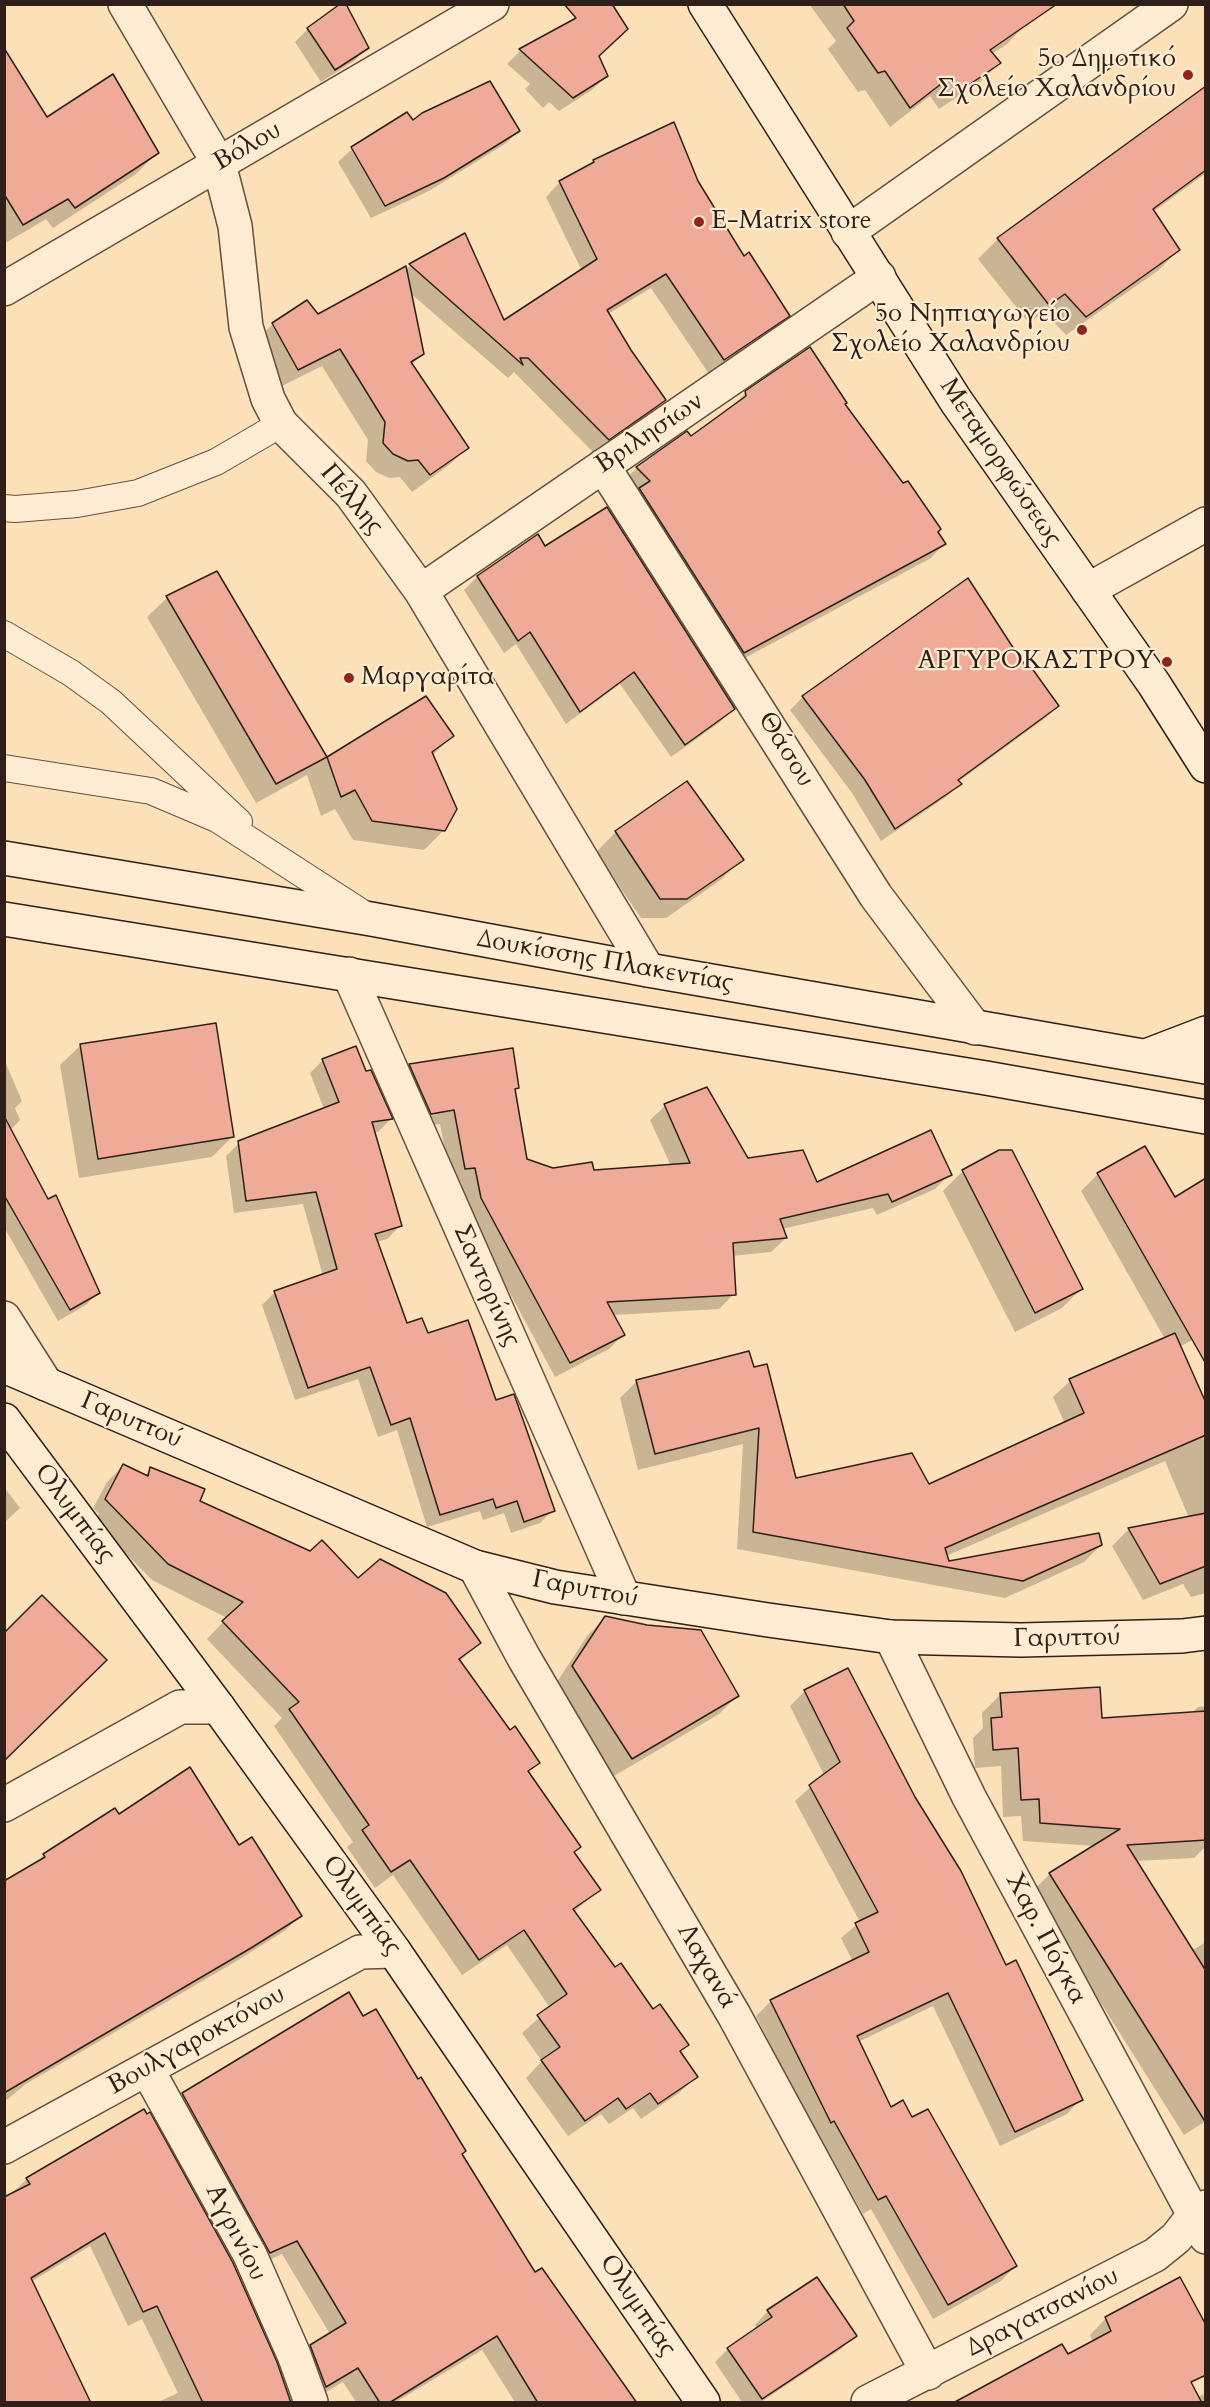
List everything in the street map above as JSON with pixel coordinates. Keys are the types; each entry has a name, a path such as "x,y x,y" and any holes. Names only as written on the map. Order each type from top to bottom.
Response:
{"street":[{"name":"Πέλλης","path":"124,4 219,164 234,226 246,327 268,399 281,424 351,494 421,591 648,970"},
{"name":"Βόλου","path":"4,289 492,4"},
{"name":"Μεταμορφώσεως","path":"705,4 956,401 1154,684 1206,766"},
{"path":"848,232 1171,4"},
{"name":"Βριλησίων","path":"421,591 879,278"},
{"name":"Θάσου","path":"603,466 876,896 975,1028"},
{"path":"1088,590 1206,524"},
{"name":"Δουκίσσης Πλακεντίας","path":"4,858 371,919 975,1028 1206,1067"},
{"name":"Δουκίσσης Πλακεντίας","path":"4,919 986,1078 1206,1116"},
{"name":"Σαντορίνης","path":"349,974 624,1598"},
{"path":"1146,1056 1206,1033"},
{"path":"4,1318 46,1384"},
{"name":"Γαρυττού","path":"4,1366 475,1567 555,1587 891,1637 1021,1640 1182,1636 1206,1633"},
{"name":"Ολυμπίας","path":"4,1420 218,1707 394,1951 704,2403"},
{"name":"Λαχανά","path":"475,1567 524,1658 734,2015 928,2373"},
{"name":"Χαρ. Πόγκα","path":"891,1637 969,1797 1202,2220"},
{"path":"4,1805 180,1707 218,1707"},
{"name":"Βουλγαροκτόνου","path":"4,2147 360,1952 394,1951"},
{"name":"Αγρινίου","path":"147,2069 250,2255 294,2355 311,2403"},
{"name":"Δραγατσανίου","path":"868,2403 1155,2255 1202,2220"}],"lane":[{"path":"4,508 77,504 138,493 216,462 281,424"},
{"path":"4,634 71,673 111,702 269,851"},
{"path":"4,768 152,791 217,819 371,919"}],"building":[{"path":"340,4 346,4 369,48 335,70 307,28"},
{"path":"564,4 612,4 628,29 599,56 608,76 573,98 519,49 576,18"},
{"path":"843,4 1057,4 990,50 1001,63 960,91 950,77 910,108 885,71 878,73 847,28 854,21"},
{"path":"4,48 47,117 113,74 159,153 75,208 68,199 23,225 4,194"},
{"path":"490,81 520,131 444,178 385,206 351,147 407,112 413,120 422,113"},
{"path":"1206,86 1206,170 1153,209 1180,250 1086,317 1065,294 1049,305 997,238"},
{"path":"674,122 698,181 744,256 749,252 790,316 724,360 666,274 607,310 631,350 666,400 609,440 528,358 520,358 523,365 409,264 465,233 504,320 597,259 559,181 594,162 593,160"},
{"path":"406,266 424,354 411,362 469,448 430,475 418,460 408,461 393,454 383,443 385,422 340,349 298,370 272,323 307,300 318,314"},
{"path":"810,347 847,403 845,404 903,483 908,481 941,529 938,532 946,544 744,653 639,488 650,481 636,467 687,431 691,436 746,396 745,391"},
{"path":"607,507 735,709 685,745 634,672 580,712 530,632 518,641 477,576 538,534 545,546"},
{"path":"217,571 327,757 276,784 166,596"},
{"path":"968,578 1023,663 1026,660 1059,706 958,780 962,784 895,829 865,780 802,696"},
{"path":"426,696 454,736 432,752 457,809 445,831 372,821 355,790 341,797 327,757"},
{"path":"687,781 744,860 687,899 660,899 615,831"},
{"path":"216,1023 234,1137 98,1159 80,1044"},
{"path":"356,1046 366,1071 371,1070 393,1119 372,1122 402,1226 375,1234 407,1323 422,1318 428,1333 468,1320 496,1400 514,1394 555,1511 524,1522 517,1501 496,1508 493,1499 440,1515 410,1418 391,1425 370,1367 308,1388 274,1291 337,1269 316,1192 246,1201 238,1141 339,1102 322,1059"},
{"path":"513,1048 519,1088 515,1089 527,1159 553,1168 592,1162 594,1170 690,1163 664,1104 707,1087 748,1158 803,1150 817,1182 931,1130 952,1175 892,1202 888,1194 780,1219 787,1238 733,1243 736,1295 607,1302 625,1335 570,1363 481,1198 475,1168 465,1169 454,1110 431,1114 409,1064"},
{"path":"4,1116 48,1199 56,1195 100,1293 70,1310 4,1195"},
{"path":"1145,1146 1175,1197 1206,1178 1206,1364 1097,1173"},
{"path":"999,1150 1012,1150 1083,1289 1035,1313 962,1170"},
{"path":"1175,1333 1206,1403 1206,1435 945,1548 949,1561 1099,1533 1102,1545 1023,1581 753,1532 759,1428 655,1454 636,1380 749,1351 754,1367 767,1364 796,1478 912,1453 929,1484 1084,1413 1069,1379"},
{"path":"123,1464 148,1476 150,1467 205,1489 200,1501 310,1551 322,1540 358,1578 380,1559 446,1593 481,1643 459,1659 510,1730 515,1726 540,1763 528,1771 581,1847 574,1852 601,1890 573,1909 615,1967 621,1963 653,2009 660,2004 689,2045 680,2051 698,2077 658,2104 650,2093 626,2109 618,2098 585,2121 541,2060 560,2047 537,2015 567,1994 524,1930 479,1960 410,1860 391,1872 362,1830 369,1825 289,1709 299,1702 222,1621 243,1602 168,1564 105,1499"},
{"path":"1206,1513 1206,1566 1160,1584 1128,1528"},
{"path":"42,1595 107,1660 4,1761 4,1633"},
{"path":"605,1616 647,1625 701,1630 739,1696 632,1759 572,1666"},
{"path":"848,1668 915,1797 961,1871 1006,1965 1016,1960 1083,2100 1015,2132 948,1993 857,2036 891,2107 903,2100 912,2117 928,2109 1017,2266 948,2305 886,2196 878,2200 834,2121 831,2123 770,2000 869,1952 855,1923 878,1912 809,1785 840,1762 804,1690"},
{"path":"1100,1687 1102,1718 1206,1711 1206,1840 1127,1845 1206,1971 1206,2123 1049,1873 1120,1829 1040,1823 1039,1799 1021,1800 1018,1748 993,1750 991,1718 1002,1717 1000,1693"},
{"path":"190,1767 239,1845 252,1837 302,1916 4,2093 4,1881 45,1857 43,1854 115,1808 119,1814"},
{"path":"349,1992 363,2016 376,2009 418,2079 421,2077 466,2151 462,2154 535,2272 542,2268 637,2403 538,2403 497,2336 389,2403 380,2403 358,2368 326,2387 310,2345 346,2323 297,2241 270,2253 182,2093"},
{"path":"144,2109 147,2114 150,2112 233,2263 277,2362 291,2403 203,2403 157,2306 143,2312 105,2233 31,2278 91,2403 4,2403 4,2197 30,2184 26,2178"},
{"path":"817,2277 857,2336 762,2399 727,2348 772,2317 767,2310"},
{"path":"1180,2277 1206,2325 1206,2375 1191,2382 1202,2403 953,2403 1062,2344 1068,2354 1111,2331 1105,2317"}],"place":[{"name":"5ο Δημοτικό Σχολείο Χαλανδρίου","path":"1188,75"},
{"name":"E-Matrix store","path":"699,222"},
{"name":"5ο Νηπιαγωγείο Σχολείο Χαλανδρίου","path":"1082,330"},
{"name":"ΑΡΓΥΡΟΚΑΣΤΡΟΥ","path":"1167,662"},
{"name":"Μαργαρίτα","path":"349,678"}]}
